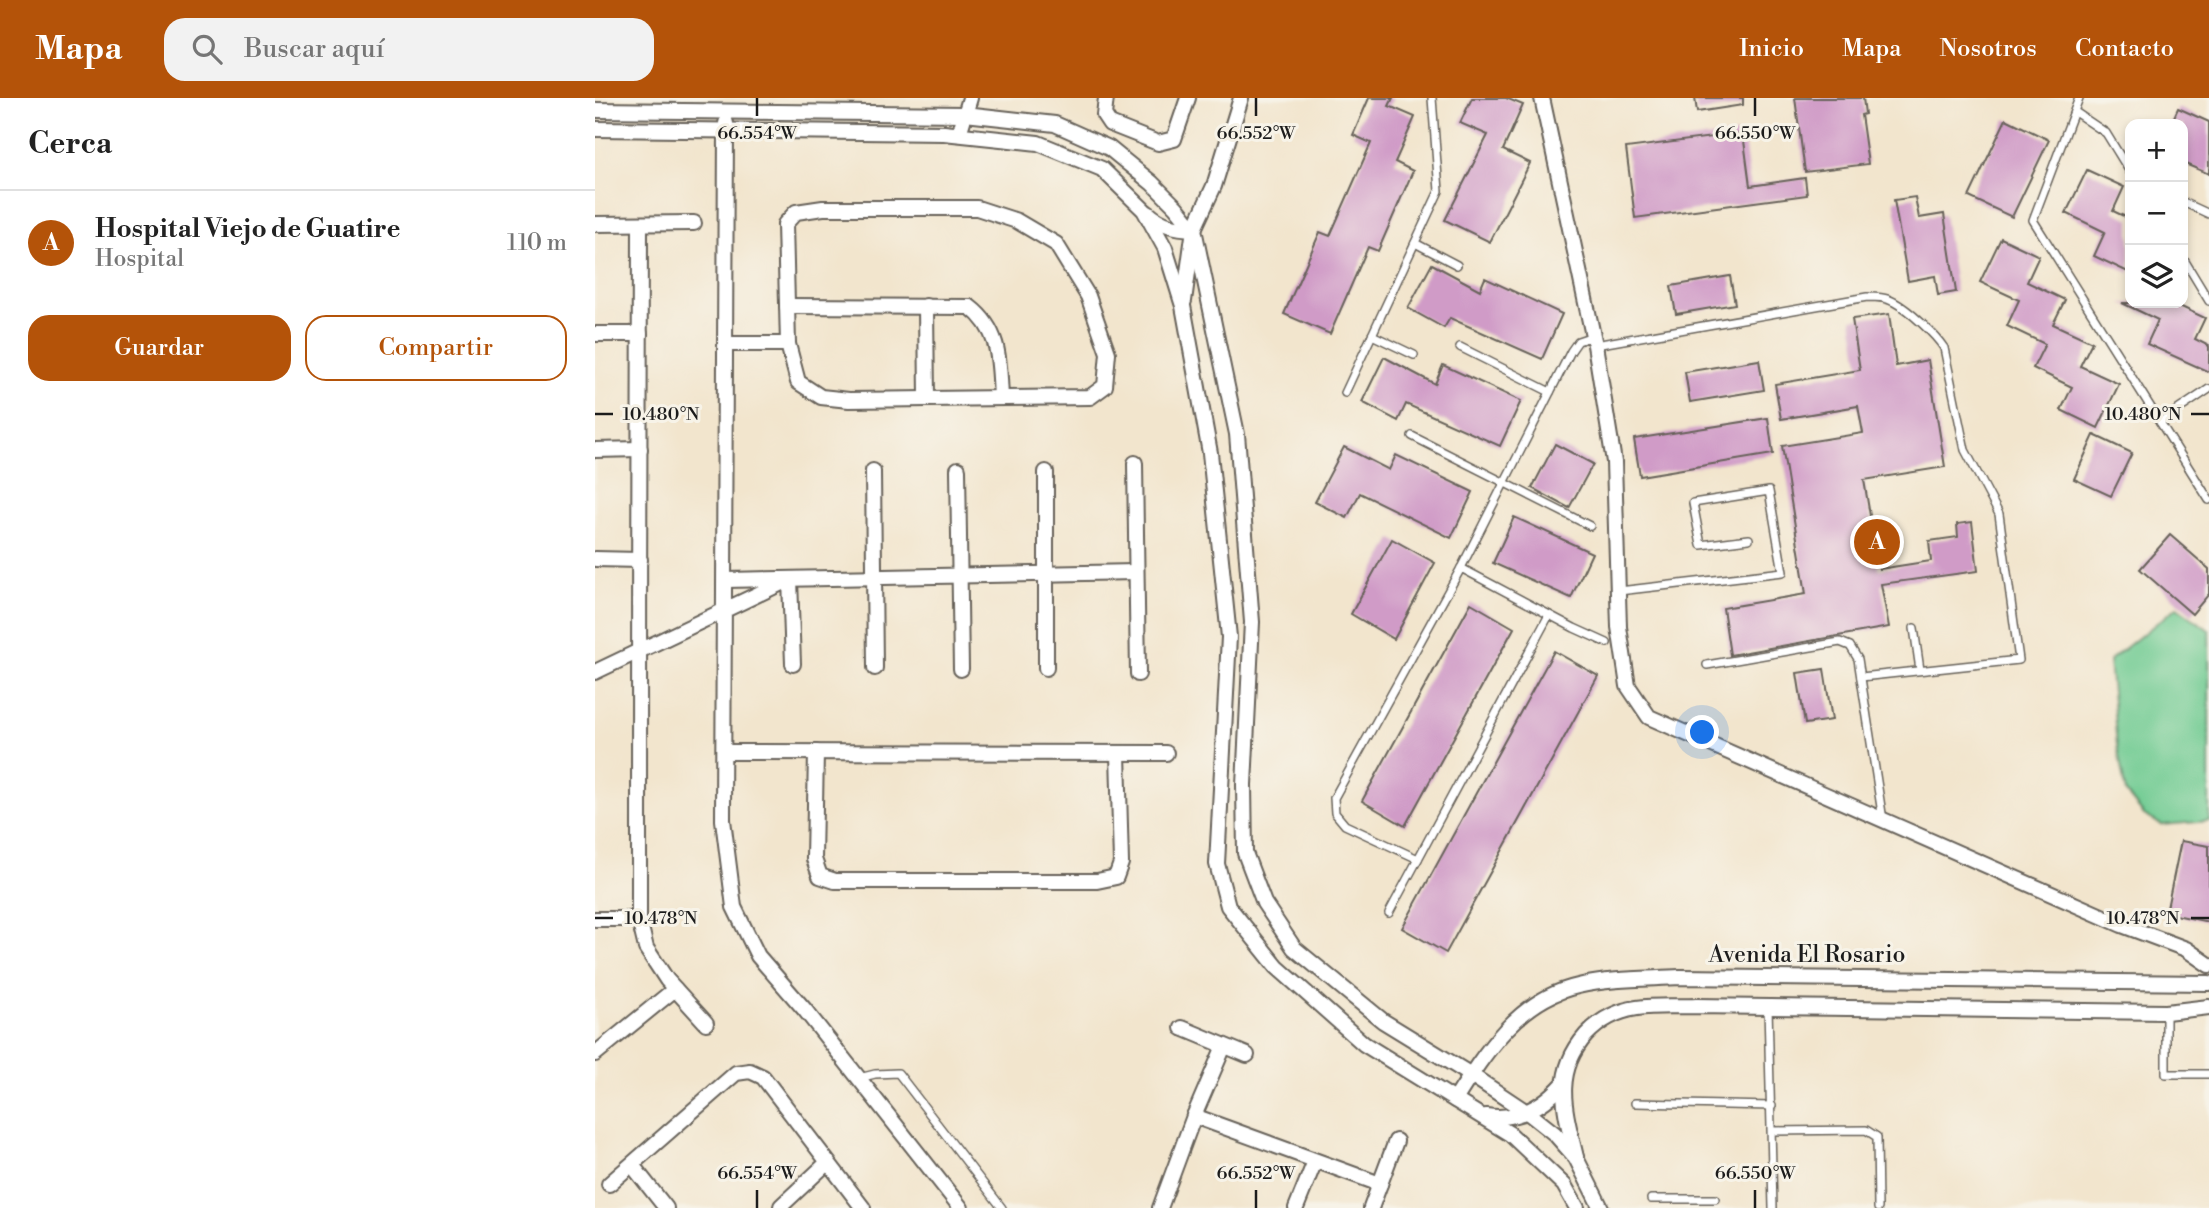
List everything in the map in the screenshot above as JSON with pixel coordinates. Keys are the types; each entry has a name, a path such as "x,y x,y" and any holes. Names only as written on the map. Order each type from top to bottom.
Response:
{"street":[{"path":"959,134 970,98"},
{"path":"1106,98 1104,115 1110,124 1158,143 1174,139 1188,98"},
{"path":"1183,306 1195,229 1214,186 1241,98"},
{"path":"1542,98 1594,341 1614,462 1619,627 1628,686 1649,718 2122,925 2186,949 2209,965"},
{"path":"595,110 965,114 1055,124 1109,148 1152,183 1176,207 1195,229 1237,434 1252,622 1244,785 1245,853 1264,903 1294,948 1384,1021 1526,1112 1555,1134 1576,1158"},
{"path":"727,111 723,820 734,907 758,956 859,1078 961,1208"},
{"path":"595,129 959,134 1038,143 1102,169 1162,224 1195,229"},
{"path":"823,208 977,208 1017,220 1056,244 1088,296 1108,354 1105,386 1090,397 849,400 821,397 798,382 788,344 787,306 785,223 796,212 823,208"},
{"path":"1144,210 1165,248 1183,306 1210,453 1229,637 1217,864 1229,906 1277,967 1364,1044 1510,1134 1542,1161 1564,1185 1577,1208"},
{"path":"595,224 694,223"},
{"path":"641,224 639,919 646,948 675,989 706,1023"},
{"path":"787,306 970,307 981,317 998,347 1001,398"},
{"path":"926,306 927,399"},
{"path":"595,334 641,334"},
{"path":"726,344 788,344"},
{"path":"595,450 641,449"},
{"path":"1135,463 1138,674"},
{"path":"958,470 961,669"},
{"path":"873,471 875,668"},
{"path":"1046,472 1047,668"},
{"path":"595,559 641,560"},
{"path":"726,580 1136,572"},
{"path":"595,672 602,665 638,658 790,579"},
{"path":"790,579 793,664"},
{"path":"724,752 1166,753"},
{"path":"815,752 814,859 820,876 835,881 1097,881 1116,877 1121,863 1118,753"},
{"path":"595,919 639,919"},
{"name":"Avenida El Rosario","path":"1455,1100 1499,1037 1522,1013 1539,1001 1558,993 1576,986 1600,982 1680,977 2209,982"},
{"path":"595,1054 675,989"},
{"path":"1601,1208 1576,1158 1564,1108 1564,1083 1574,1049 1598,1023 1618,1013 1638,1008 2166,1012 2209,1007"},
{"path":"1182,1028 1247,1055"},
{"path":"1160,1208 1224,1046"},
{"path":"608,1184 736,1073 750,1071 763,1077 863,1208"},
{"path":"1479,1115 1515,1117 1540,1104 1564,1083"},
{"path":"1195,1116 1380,1184"},
{"path":"1371,1208 1396,1141"},
{"path":"1296,1208 1315,1161"},
{"path":"781,1206 827,1163"},
{"path":"632,1165 666,1208"}],"lane":[{"path":"1345,393 1439,191 1432,98"},
{"path":"2079,98 2033,220 2209,500"},
{"path":"2075,111 2106,133 2125,164"},
{"path":"2188,204 2209,214"},
{"path":"1415,243 1457,265"},
{"path":"2188,266 2209,302"},
{"path":"1418,859 1345,825 1335,813 1333,798 1461,568 1578,341 1594,341 1867,298 1894,301 1938,338 1944,348 1965,450 1999,514 2019,660 1861,677"},
{"path":"1372,335 1414,355"},
{"path":"1460,347 1550,392"},
{"path":"2160,422 2209,389"},
{"path":"1412,436 1590,526"},
{"path":"1619,591 1783,572 1769,491 1693,503 1700,545 1749,539"},
{"path":"1461,568 1607,643"},
{"path":"1389,913 1549,615"},
{"path":"1914,628 1920,670"},
{"path":"1707,665 1840,642 1850,646 1858,659 1883,821"},
{"path":"1768,1007 1773,1208"},
{"path":"2166,1012 2166,1074 2209,1074"},
{"path":"859,1078 898,1073 1002,1208"},
{"path":"1635,1103 1772,1106"},
{"path":"1773,1131 1866,1130 1877,1137 1878,1208"},
{"path":"1651,1199 1674,1204 1715,1199"}],"green space":[{"path":"2177,607 2209,630 2209,821 2162,825 2144,815 2126,793 2117,745 2109,661"}],"building":[{"path":"1369,98 1393,98 1389,106 1415,117 1395,162 1413,171 1378,251 1368,247 1330,334 1284,314 1320,232 1330,236 1371,143 1353,135"},
{"path":"1472,98 1506,98 1523,105 1503,150 1530,163 1490,242 1445,220 1488,135 1460,123"},
{"path":"1695,98 1743,98 1743,105 1697,112"},
{"path":"1795,98 1863,98 1865,114 1861,115 1868,164 1805,172"},
{"path":"2178,108 2209,122 2209,174 2188,165 2188,119 2173,119"},
{"path":"2006,119 2049,140 2012,217 1969,197"},
{"path":"1743,133 1750,186 1805,178 1807,195 1635,218 1626,148"},
{"path":"2087,170 2124,187 2113,211 2125,217 2125,271 2094,256 2105,232 2066,213"},
{"path":"1915,197 1919,218 1944,214 1956,292 1938,295 1935,276 1908,281 1894,200"},
{"path":"2001,238 2039,256 2027,282 2065,300 2053,324 2092,342 2080,366 2119,384 2098,428 2061,410 2072,387 2033,368 2045,344 2007,326 2019,300 1980,282"},
{"path":"1432,264 1480,290 1485,278 1562,314 1542,359 1450,318 1444,328 1408,308"},
{"path":"1730,276 1735,304 1676,314 1671,286"},
{"path":"2133,308 2184,308 2205,318 2195,339 2209,346 2209,372 2147,344 2158,320"},
{"path":"1889,314 1896,366 1928,360 1945,467 1864,480 1879,569 1931,561 1929,541 1958,537 1957,524 1972,522 1978,571 1881,584 1889,627 1730,655 1723,608 1806,594 1782,446 1863,433 1858,406 1781,419 1775,384 1860,370 1852,319"},
{"path":"1384,357 1435,384 1443,365 1521,401 1500,446 1406,404 1398,421 1362,402"},
{"path":"1759,360 1764,390 1690,402 1685,372"},
{"path":"1768,418 1773,454 1640,476 1634,439"},
{"path":"2094,435 2132,453 2111,496 2074,479"},
{"path":"1555,444 1593,464 1569,508 1532,488"},
{"path":"1344,447 1389,470 1396,455 1473,492 1451,538 1360,493 1347,518 1315,502"},
{"path":"1514,517 1592,553 1571,598 1493,563"},
{"path":"2170,535 2209,569 2209,594 2192,614 2140,569"},
{"path":"1392,539 1435,563 1394,639 1351,614"},
{"path":"1471,603 1514,628 1405,826 1362,801"},
{"path":"1554,651 1598,676 1446,953 1402,928"},
{"path":"1824,669 1832,720 1805,724 1797,673"},
{"path":"2181,841 2209,846 2209,922 2166,913"}],"place":[{"name":"Hospital Viejo de Guatire","path":"1877,542"}]}
